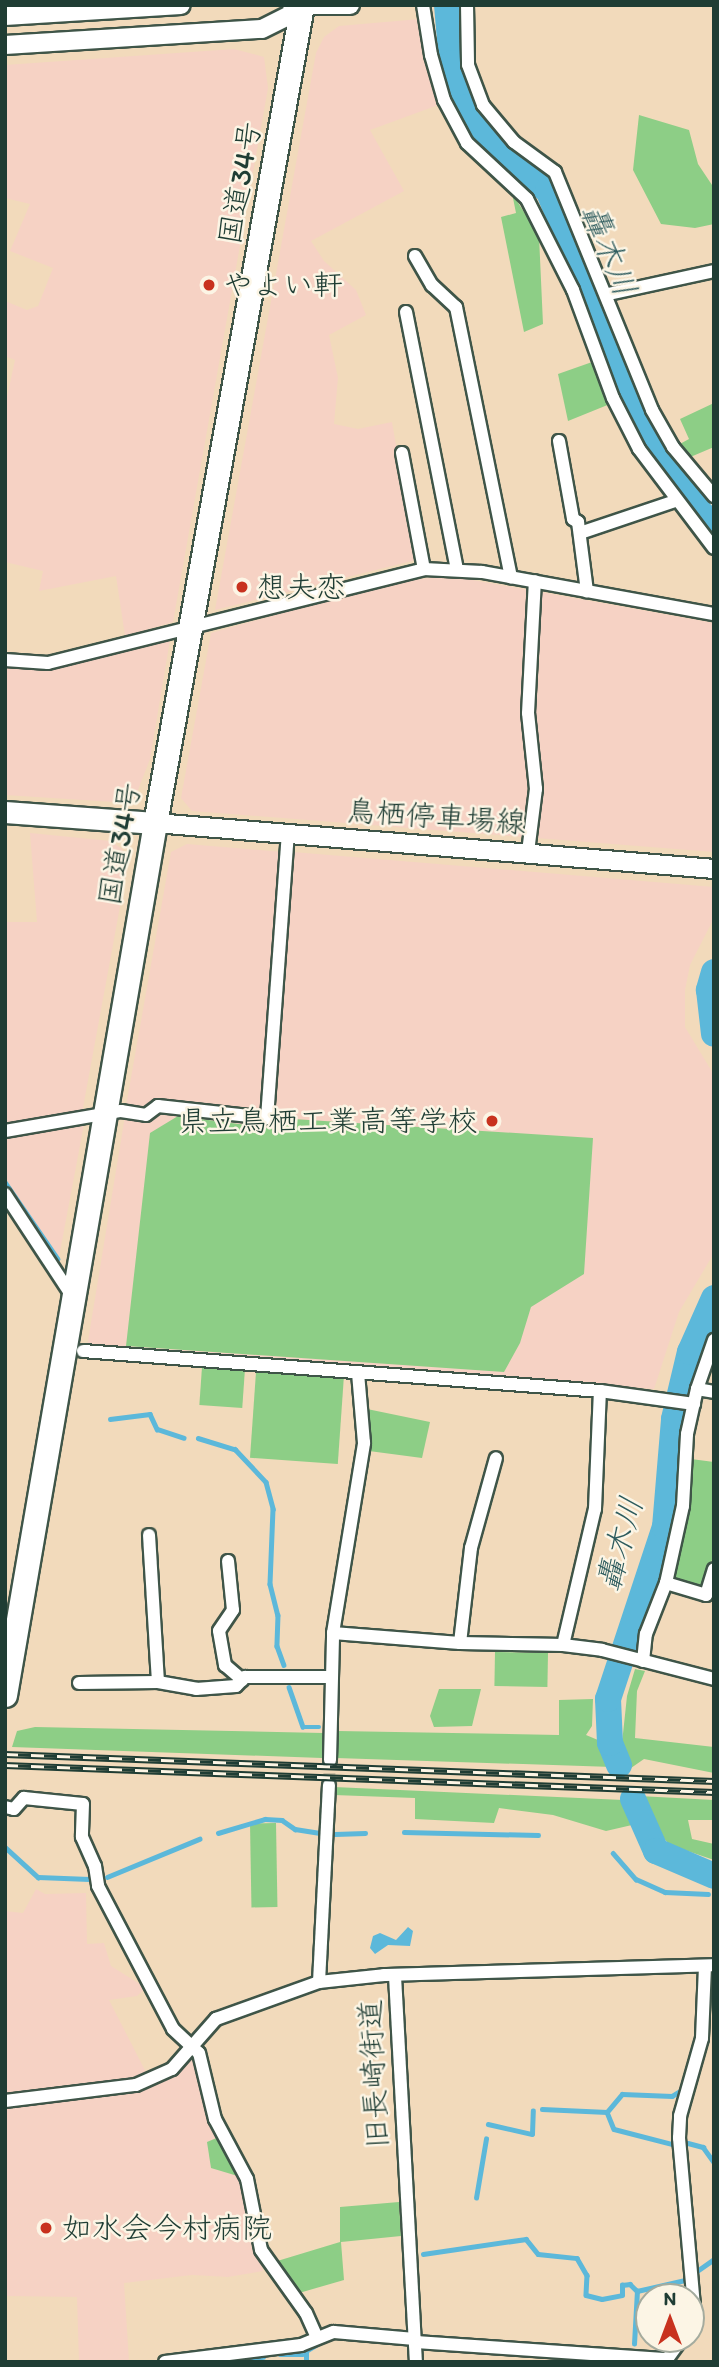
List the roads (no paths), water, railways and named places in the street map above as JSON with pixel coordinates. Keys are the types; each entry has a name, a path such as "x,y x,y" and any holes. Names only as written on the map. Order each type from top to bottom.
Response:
{"highway":[{"name":"国道34号","path":"5,1695 299,6"}],"main road":[{"path":"5,16 181,5"},
{"path":"5,45 262,29 299,6 350,5"},
{"path":"5,812 155,823"},
{"name":"鳥栖停車場線","path":"155,823 714,869"}],"street":[{"path":"423,5 444,100 467,143 527,199 573,290 613,398 639,449 675,501 714,548"},
{"path":"467,5 468,65 483,105 514,142 555,172 608,294 652,410 673,447 714,495"},
{"path":"415,256 432,285 456,307 479,402 511,577"},
{"path":"608,294 714,271"},
{"path":"406,312 457,570"},
{"path":"559,441 580,533 587,591"},
{"path":"402,453 424,569"},
{"path":"580,533 675,501"},
{"path":"5,660 48,663 424,569 511,577 714,614"},
{"path":"528,852 536,789 528,713 535,581"},
{"path":"5,1131 121,1111 146,1115 158,1106 267,1118 288,834"},
{"path":"5,1194 74,1300"},
{"path":"643,1661 646,1633 666,1583 683,1506 697,1389 714,1340"},
{"path":"83,1350 600,1391 694,1404"},
{"path":"330,1760 333,1633 364,1443 358,1373"},
{"path":"697,1389 714,1392"},
{"path":"563,1645 595,1509 600,1391"},
{"path":"460,1643 471,1548 496,1458"},
{"path":"149,1535 158,1682"},
{"path":"229,1561 233,1610 219,1630 225,1665 242,1680"},
{"path":"666,1583 706,1595 714,1569"},
{"path":"333,1633 460,1643 563,1645 714,1679"},
{"path":"79,1683 158,1682 196,1689 236,1686 242,1680 332,1677"},
{"path":"319,1982 328,1785"},
{"path":"10,1808 24,1798 83,1804 82,1837 95,1866 98,1886 173,2029 194,2045 215,2119 247,2179 261,2249 306,2313 316,2335"},
{"path":"692,2283 679,2138 680,2116 702,2038 709,1966"},
{"name":"旧長崎街道","path":"416,2362 395,1976 709,1966"},
{"path":"5,2101 136,2085 172,2069 216,2019 230,2012 319,1982 395,1976"},
{"path":"165,2362 272,2355 301,2345 316,2335 334,2332 573,2359 666,2360"}],"water":[{"path":"408,1927 413,1931 410,1946 388,1945 375,1954 370,1948 373,1936 380,1933 396,1940"}],"waterway":[{"name":"轟木川","path":"447,5 452,63 467,107 503,160 548,190 662,465 714,529"},
{"name":"轟木川","path":"714,972 709,990 714,1034"},
{"path":"5,1182 58,1259"},
{"name":"轟木川","path":"619,1765 610,1743 608,1699 665,1527 674,1419 690,1352 714,1298"},
{"path":"110,1419 150,1414 157,1429 184,1438"},
{"path":"198,1438 235,1449 266,1482 273,1509 270,1584 278,1615 277,1646 284,1665"},
{"path":"289,1687 303,1727 319,1727"},
{"name":"轟木川","path":"633,1799 656,1851 714,1876"},
{"path":"218,1833 265,1819 282,1820 295,1829 320,1833"},
{"path":"404,1832 538,1835"},
{"path":"335,1834 365,1833"},
{"path":"107,1877 199,1839"},
{"path":"5,1847 38,1877 89,1879"},
{"path":"613,1853 636,1879 665,1892 708,1894"},
{"path":"607,2112 622,2094 672,2096 683,2089"},
{"path":"542,2109 607,2112 614,2129 672,2144"},
{"path":"488,2124 532,2134 533,2111"},
{"path":"476,2198 486,2139"},
{"path":"688,2143 703,2147 714,2162"},
{"path":"423,2254 526,2239 538,2254 577,2258 587,2275 586,2295 602,2299 622,2295 622,2285 630,2284 635,2289"},
{"path":"697,2271 714,2259"},
{"path":"634,2344 637,2291 685,2280"},
{"path":"306,2362 306,2351 321,2342"},
{"path":"280,2355 303,2355"},
{"path":"227,2360 263,2357"}],"tunnel":[{"path":"329,1785 330,1760"}],"railway":[{"path":"5,1754 714,1781"},
{"path":"5,1765 714,1792"}],"place":[{"name":"やよい軒","path":"209,285"},
{"name":"想夫恋","path":"242,587"},
{"name":"県立鳥栖工業高等学校","path":"492,1121"},
{"name":"如水会今村病院","path":"46,2228"}]}
